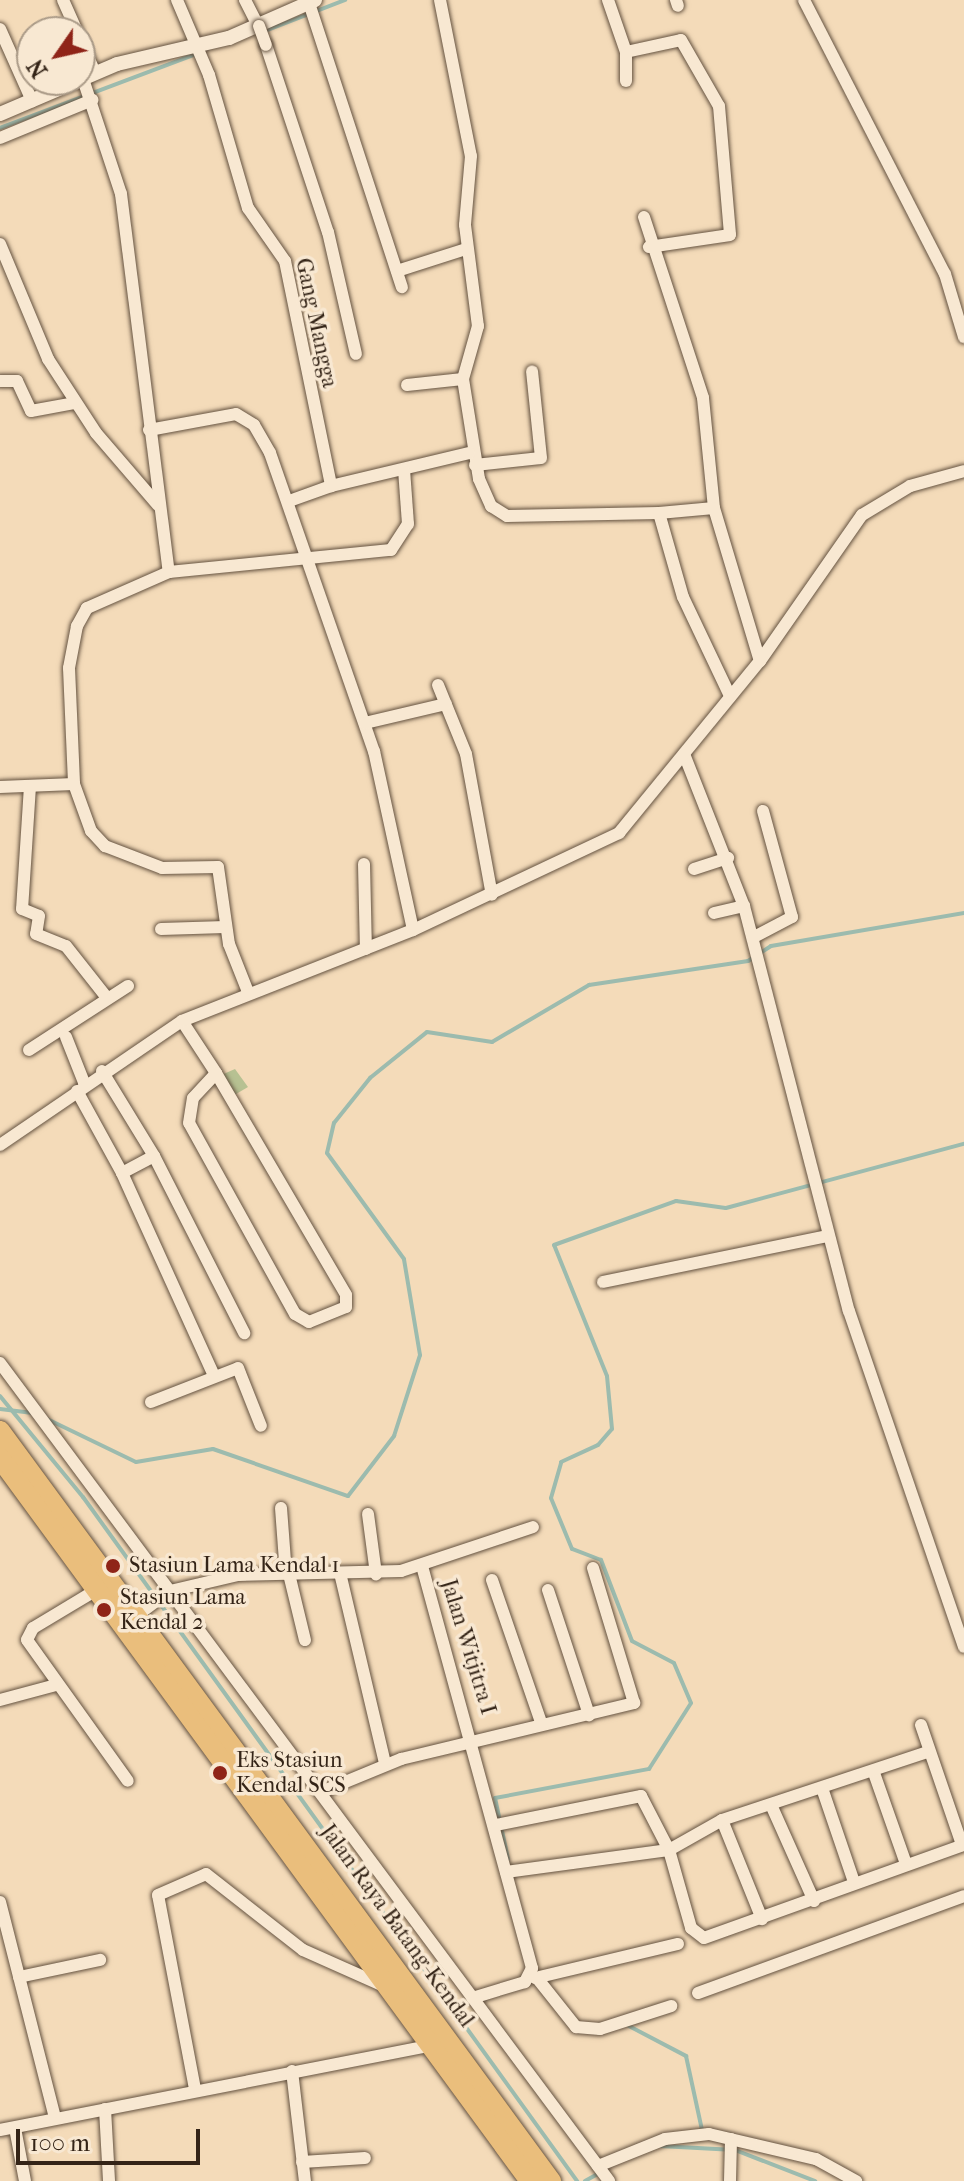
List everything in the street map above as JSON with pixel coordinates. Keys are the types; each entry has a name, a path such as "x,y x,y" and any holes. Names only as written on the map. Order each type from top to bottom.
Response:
{"highway":[{"name":"Jalan Raya Batang-Kendal","path":"0,1431 142,1612 551,2181"},
{"name":"Jalan Raya Batang-Kendal","path":"0,1458 395,1990 530,2181"}],"street":[{"name":"Gang Mangga","path":"177,0 209,75 248,208 285,261 331,486"},
{"path":"245,0 266,45 328,232 356,354"},
{"path":"440,0 471,156 466,249 478,326 463,379 472,459 491,506 507,516 659,513 714,508"},
{"path":"608,0 626,52 626,81"},
{"path":"804,0 945,274 964,337"},
{"path":"96,84 259,26 312,3 402,287"},
{"path":"0,29 32,101"},
{"path":"626,52 681,40 719,106 730,235 649,247"},
{"path":"0,114 52,96"},
{"path":"0,138 73,96"},
{"path":"92,96 121,194 158,505 169,572"},
{"path":"644,217 649,247 703,398 714,508 760,661"},
{"path":"0,244 25,318 75,403 158,505"},
{"path":"397,271 466,249"},
{"path":"292,500 331,486 404,470 472,459 541,458 532,371"},
{"path":"407,385 463,379"},
{"path":"0,381 17,381 31,411 75,403"},
{"path":"149,430 244,417 292,500 365,723 413,930"},
{"path":"248,992 225,927 218,867 162,868 105,846 91,831 74,784 69,668 77,626 98,601 169,572 310,559 399,545 408,524 404,470"},
{"path":"0,1145 102,1071 182,1021 248,992 413,930 619,833 760,661 862,515 910,486 964,471"},
{"path":"659,513 683,597 730,696"},
{"path":"438,685 466,754 492,895"},
{"path":"365,723 446,704"},
{"path":"684,754 728,858 744,906 761,962 828,1236 964,1647"},
{"path":"0,787 74,784"},
{"path":"30,786 22,909 39,916 36,934 66,946 107,998"},
{"path":"755,942 792,917 763,811"},
{"path":"694,869 728,858"},
{"path":"364,864 366,949"},
{"path":"714,913 744,906"},
{"path":"161,929 225,927"},
{"path":"29,1050 128,986"},
{"path":"182,1021 216,1073 346,1295 346,1307 309,1322 295,1314 189,1123 193,1098 216,1073"},
{"path":"66,1037 81,1088 214,1376"},
{"path":"102,1071 154,1156 244,1333"},
{"path":"122,1173 154,1156"},
{"path":"603,1282 828,1236"},
{"path":"0,1363 60,1436 168,1592 604,2173 665,2139 731,2142 816,2159 856,2181"},
{"path":"151,1402 214,1376 242,1370 261,1426"},
{"path":"281,1508 287,1574 305,1640"},
{"path":"368,1514 376,1574"},
{"path":"142,1612 168,1592 238,1575 376,1574 422,1566 533,1527"},
{"name":"Jalan Witjitra I","path":"422,1566 475,1740 532,1968 531,1980"},
{"path":"321,1792 385,1764 589,1715 638,1696 593,1568"},
{"path":"340,1573 385,1764"},
{"path":"492,1580 542,1725"},
{"path":"98,1589 28,1633 56,1685 128,1781"},
{"path":"548,1590 589,1715"},
{"path":"0,1700 56,1685"},
{"path":"496,1825 633,1795 648,1804 669,1850 699,1937 814,1901 854,1882 963,1845 925,1753 921,1725"},
{"path":"506,1872 669,1850 722,1820 823,1791 925,1753"},
{"path":"874,1773 906,1864"},
{"path":"823,1791 854,1882"},
{"path":"772,1807 814,1901"},
{"path":"722,1820 762,1919"},
{"path":"195,2089 158,1895 206,1874 303,1950 395,1990"},
{"path":"698,1993 964,1896"},
{"path":"0,1902 55,2118"},
{"path":"472,1998 531,1980 678,1944"},
{"path":"19,1977 100,1960"},
{"path":"531,1980 576,2027 600,2029 671,2006"},
{"path":"0,2130 195,2089 433,2045"},
{"path":"292,2071 305,2181"},
{"path":"105,2109 109,2181"},
{"path":"15,2128 25,2181"},
{"path":"730,2181 731,2142"},
{"path":"302,2162 365,2158"}],"green space":[{"path":"235,1069 248,1087 231,1097 219,1076"}],"waterway":[{"path":"265,31 345,0"},
{"path":"0,128 196,54"},
{"path":"45,1418 136,1462 213,1449 348,1496 394,1436 420,1355 404,1259 327,1153 334,1123 370,1078 427,1032 492,1042 589,985 748,961 771,946 964,913"},
{"path":"508,1859 495,1798 649,1769 691,1703 674,1663 632,1641 601,1560 572,1549 551,1498 561,1462 598,1445 612,1429 607,1376 554,1245 676,1201 726,1208 964,1144"},
{"path":"0,1396 83,1497 577,2181"},
{"path":"0,1409 33,1413"},
{"path":"627,2025 686,2056 702,2130"},
{"path":"660,2146 735,2150 815,2181"},
{"path":"585,2181 601,2172"}],"place":[{"name":"Stasiun Lama Kendal 1","path":"113,1566"},
{"name":"Stasiun Lama Kendal 2","path":"104,1610"},
{"name":"Eks Stasiun Kendal SCS","path":"220,1773"}]}
